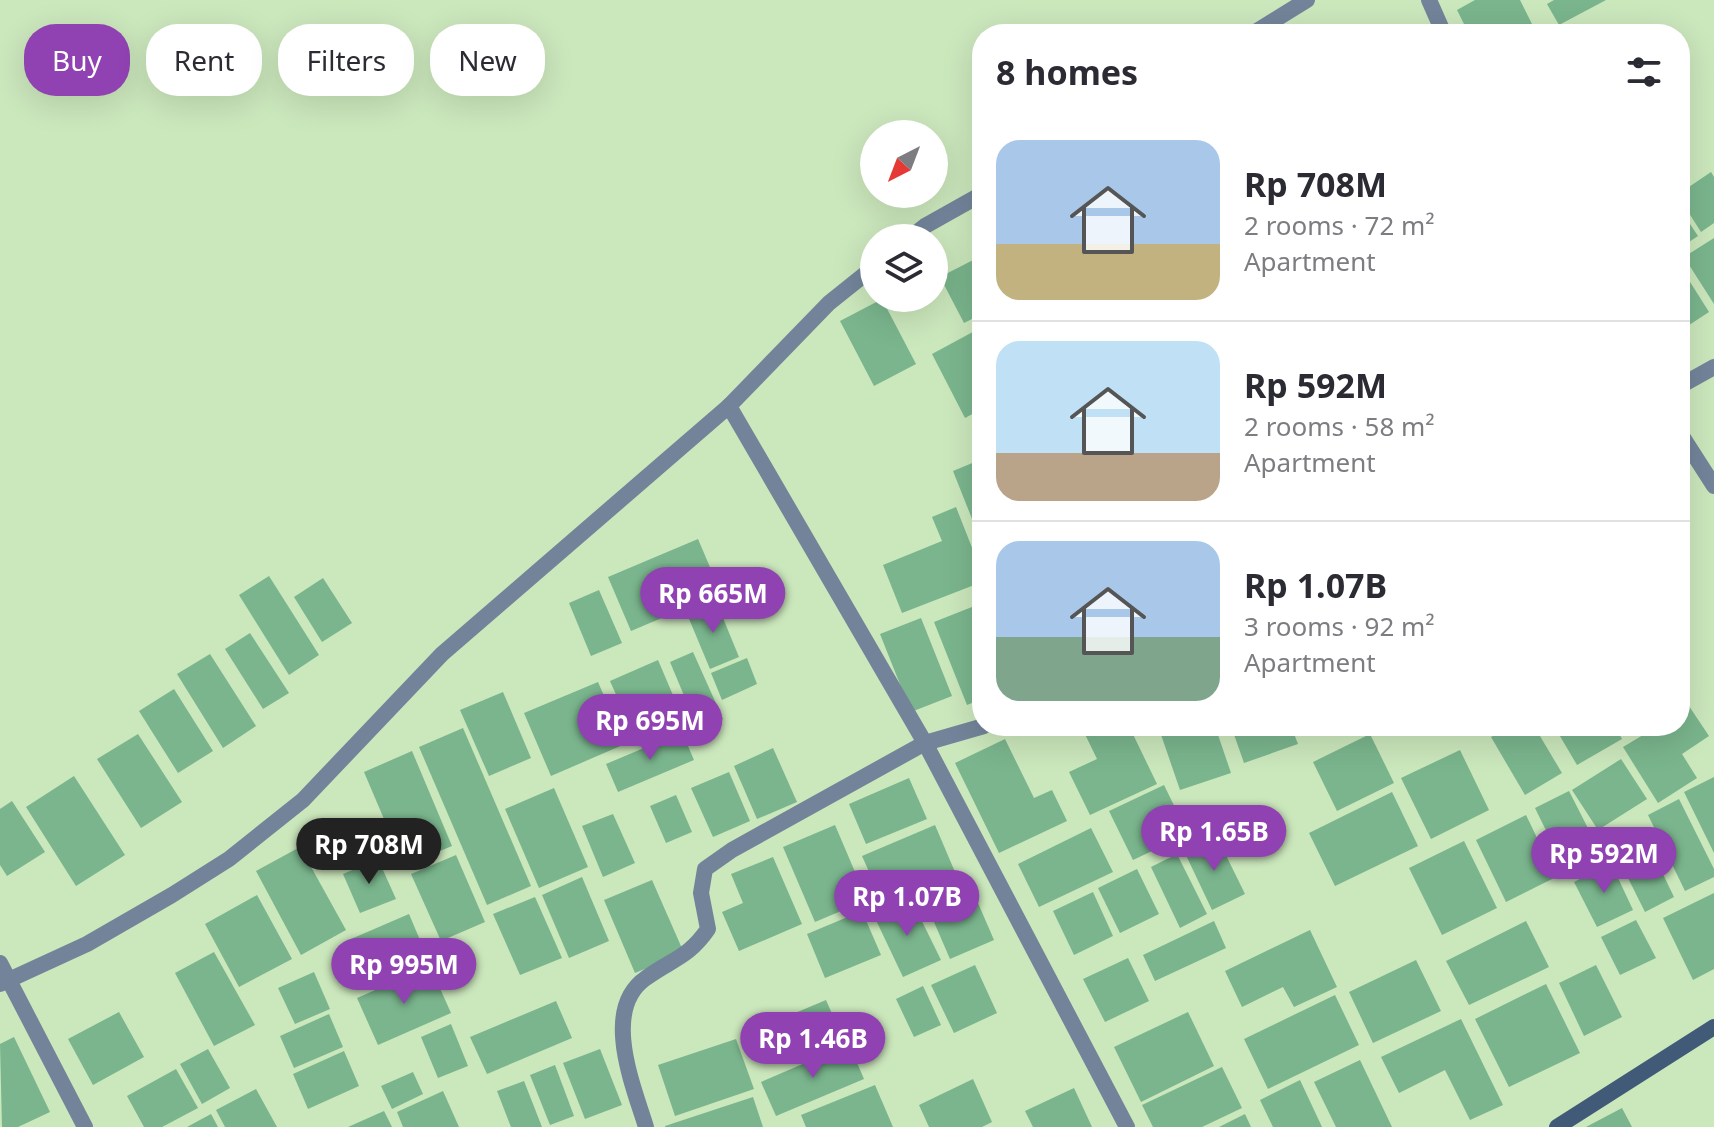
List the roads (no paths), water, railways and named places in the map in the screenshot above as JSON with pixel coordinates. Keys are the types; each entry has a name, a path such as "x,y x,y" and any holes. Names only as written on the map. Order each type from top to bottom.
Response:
{"street":[{"path":"1268,24 1307,0"},
{"path":"1429,0 1440,24"},
{"path":"929,224 972,200"},
{"path":"4,983 87,944 229,859 303,800 442,654 729,406 829,303 860,278"},
{"path":"1690,380 1714,367"},
{"path":"729,406 925,743 1127,1127"},
{"path":"1690,449 1714,486"},
{"path":"646,1127 624,1052 625,1003 643,979 695,948 708,929 701,893 705,869 732,850 925,743 972,729"},
{"path":"0,963 4,983 85,1127"},
{"path":"1557,1127 1714,1027"}]}
